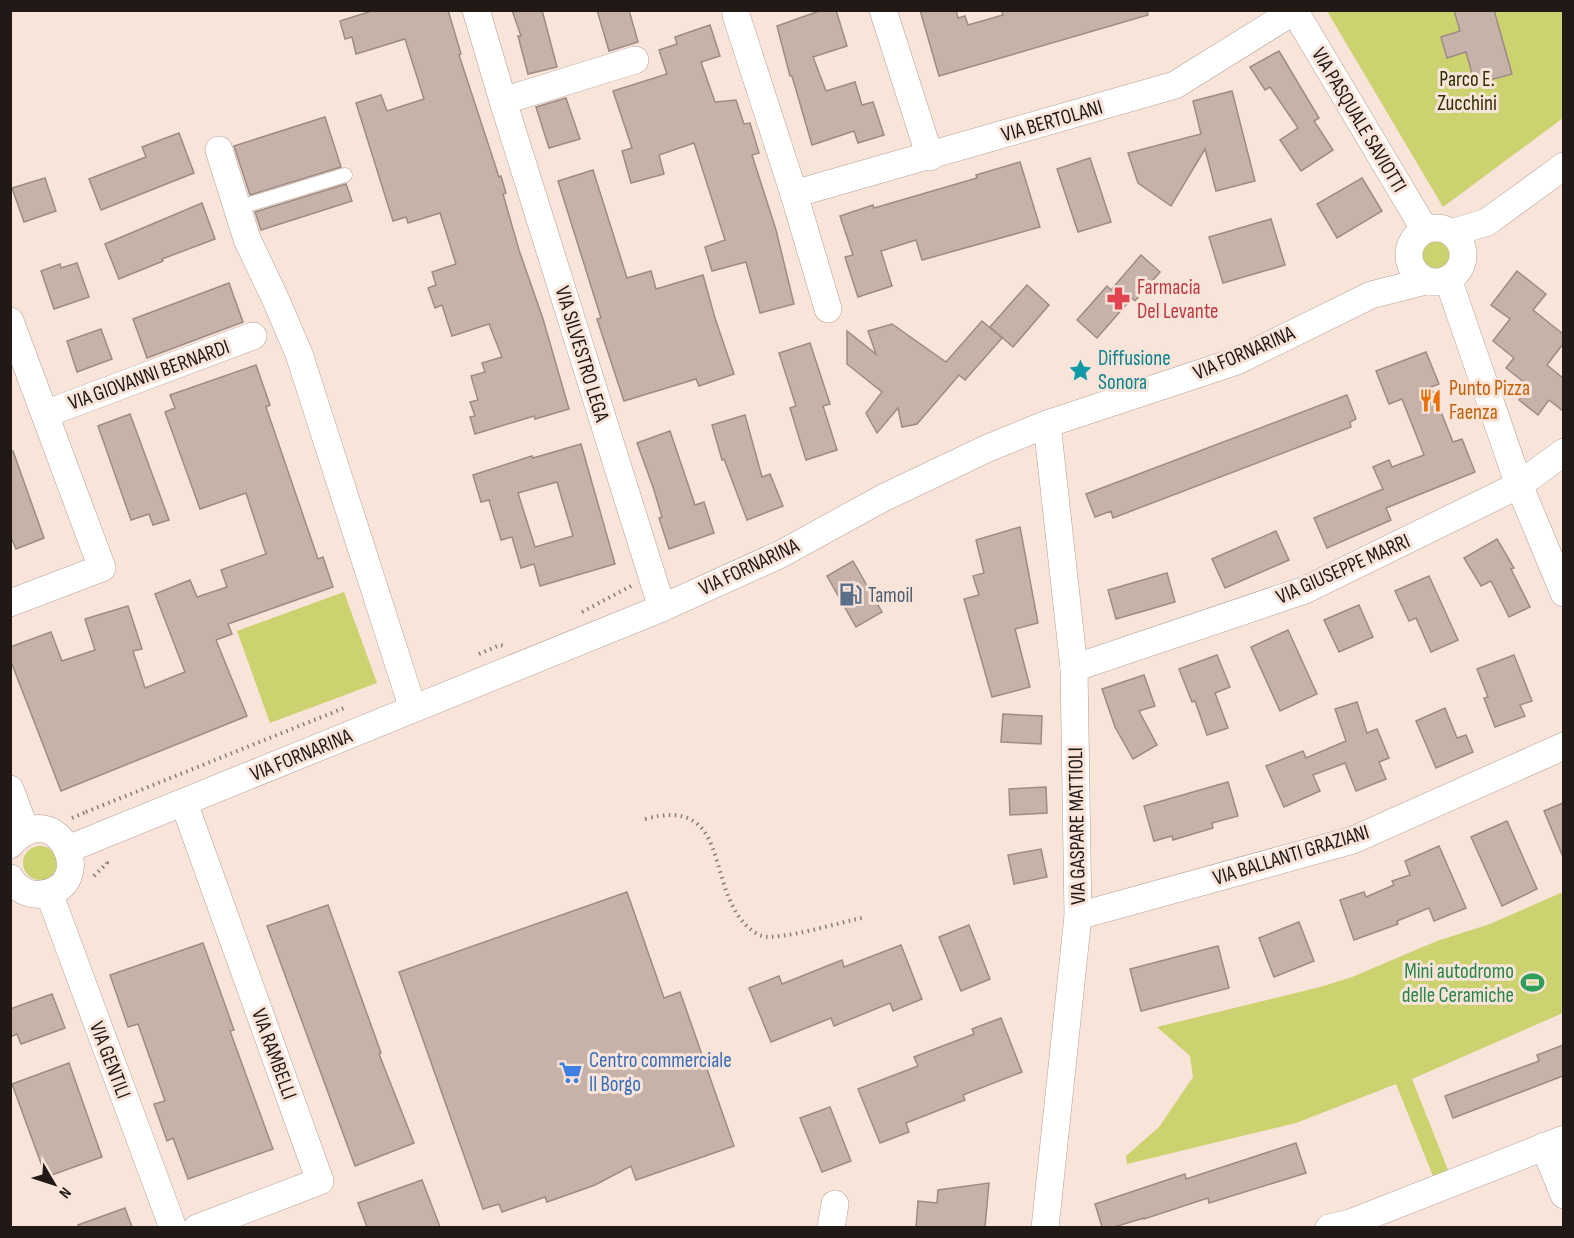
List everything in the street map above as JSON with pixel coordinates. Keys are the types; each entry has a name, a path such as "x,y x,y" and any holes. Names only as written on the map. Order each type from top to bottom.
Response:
{"street":[{"name":"VIA SILVESTRO LEGA","path":"476,10 502,101 662,608"},
{"path":"883,10 930,157"},
{"name":"VIA BERTOLANI","path":"794,194 930,157 1174,85 1294,11"},
{"name":"VIA PASQUALE SAVIOTTI","path":"1294,11 1425,230"},
{"path":"736,15 794,194 828,309"},
{"path":"502,101 635,60"},
{"path":"219,150 247,239 299,354 413,709"},
{"path":"1457,242 1563,166"},
{"path":"1371,295 1408,257 1412,241 1425,230 1439,228 1457,242 1460,267 1455,274 1437,280 1414,272 1408,257"},
{"path":"1437,280 1563,593"},
{"name":"VIA FORNARINA","path":"68,849 662,608 782,554 893,493 986,449 1047,424 1237,361 1371,295 1437,280"},
{"name":"VIA GIOVANNI BERNARDI","path":"10,321 102,568 10,603"},
{"name":"VIA GIOVANNI BERNARDI","path":"45,414 253,336"},
{"name":"VIA GASPARE MATTIOLI","path":"1045,1227 1078,916 1074,668 1047,424"},
{"name":"VIA GIUSEPPE MARRI","path":"1074,668 1305,590 1519,485 1563,452"},
{"name":"VIA BALLANTI GRAZIANI","path":"1078,916 1353,840 1563,746"},
{"path":"10,789 18,839 36,830 46,830 63,840 71,859 66,880 49,893 30,893 21,890 10,878"},
{"name":"VIA RAMBELLI","path":"184,803 320,1181 197,1227"},
{"name":"VIA GENTILI","path":"49,893 173,1227"},
{"path":"1329,1227 1350,1222 1554,1143 1563,1195"}],"lane":[{"path":"237,208 345,175"}],"path":[{"path":"86,812 350,706"},
{"path":"645,819 673,814 682,815 700,825 710,838 731,906 747,926 761,936 777,937 862,918"}],"green space":[{"name":"Parco E. Zucchini","path":"1327,11 1563,11 1563,118 1443,207"},
{"path":"1436,239 1448,244 1453,256 1448,268 1436,273 1424,268 1419,256 1424,244"},
{"path":"344,592 377,683 270,723 237,631"},
{"path":"40,846 52,851 57,863 52,875 40,880 28,875 23,863 28,851"},
{"path":"1563,892 1563,1013 1412,1079 1448,1170 1433,1176 1396,1084 1296,1123 1127,1164 1126,1156 1159,1127 1193,1077 1190,1056 1157,1027 1352,977 1437,941 1490,924"}],"building":[{"path":"375,10 448,10 461,54 459,55 499,177 501,176 506,193 503,194 519,250 543,319 569,409 535,419 534,416 475,434 470,417 475,416 470,402 478,400 471,376 485,372 482,363 502,357 489,324 452,336 442,305 435,308 428,288 436,285 432,272 456,264 440,213 408,223 406,217 393,221 356,103 381,95 387,111 424,99 405,39 356,54 352,37 345,39 340,21"},
{"path":"512,10 542,10 557,67 528,74 518,36 521,36"},
{"path":"597,10 629,10 638,42 609,51"},
{"path":"822,10 836,10 847,46 813,57 826,91 855,82 862,105 873,102 884,135 858,143 854,131 812,145 777,26"},
{"path":"920,10 956,10 958,18 965,16 968,25 1003,15 1001,10 1147,10 1148,15 939,76"},
{"path":"1454,10 1494,10 1512,74 1475,84 1466,52 1447,58 1441,37 1460,31"},
{"path":"710,25 720,56 701,62 715,102 736,100 744,124 750,123 759,153 752,155 776,230 794,304 760,313 746,262 712,271 705,247 725,240 694,143 659,155 664,174 631,183 622,151 632,148 613,91 667,74 659,50 677,44 675,37"},
{"path":"1279,51 1319,118 1314,121 1333,150 1301,171 1280,140 1298,128 1270,87 1265,90 1250,67"},
{"path":"1232,91 1255,181 1216,191 1205,149 1171,206 1138,183 1128,153 1201,134 1193,101"},
{"path":"566,98 580,139 549,148 536,107"},
{"path":"325,117 341,167 250,195 234,146"},
{"path":"179,133 194,173 101,210 89,179 146,157 142,147"},
{"path":"1090,158 1111,222 1078,232 1057,169"},
{"path":"1020,162 1040,227 922,260 916,240 881,251 892,286 858,297 845,257 853,255 840,216 977,178 976,175"},
{"path":"593,170 627,278 651,271 656,289 703,275 734,374 699,386 696,379 624,401 597,319 601,318 558,181"},
{"path":"45,178 56,211 24,222 12,188"},
{"path":"1362,178 1382,211 1337,238 1317,204"},
{"path":"346,184 352,201 261,230 255,212"},
{"path":"202,203 215,239 162,259 163,261 119,279 105,244"},
{"path":"1271,219 1285,265 1223,283 1209,237"},
{"path":"1141,255 1160,272 1135,301 1132,298 1097,338 1077,320 1107,286 1111,290"},
{"path":"77,263 89,297 54,309 41,271 60,264 61,268"},
{"path":"1517,271 1546,294 1533,310 1563,334 1563,344 1547,365 1563,378 1563,411 1549,400 1538,415 1519,400 1530,387 1506,368 1514,358 1493,341 1510,319 1491,305"},
{"path":"229,283 243,322 147,358 133,319"},
{"path":"1027,285 1049,305 1013,347 990,327"},
{"path":"982,321 1002,338 965,380 959,375 917,424 902,427 898,408 877,433 866,413 882,392 847,364 847,331 876,354 868,331 892,324 946,362"},
{"path":"101,329 112,359 77,372 67,341"},
{"path":"810,343 830,404 823,406 837,450 806,460 790,408 796,406 779,353"},
{"path":"1426,352 1439,384 1431,387 1453,442 1462,439 1475,472 1386,508 1391,520 1327,548 1314,518 1383,489 1373,467 1389,460 1392,467 1424,455 1402,399 1389,404 1376,371"},
{"path":"256,365 270,405 266,407 318,559 323,557 333,587 228,624 232,634 216,640 247,716 61,791 10,659 10,647 51,632 62,661 95,650 85,619 128,606 142,649 133,651 145,688 185,672 155,594 190,580 197,597 227,587 221,570 266,554 246,493 200,509 165,412 175,408 170,395"},
{"path":"1347,395 1356,419 1350,422 1351,427 1113,518 1111,511 1095,517 1086,494"},
{"path":"130,414 169,520 153,525 149,514 131,520 98,426"},
{"path":"745,415 762,477 770,474 783,506 747,520 724,459 722,460 712,425"},
{"path":"670,431 695,505 704,502 714,533 669,549 659,518 662,517 653,487 637,443"},
{"path":"581,444 615,564 540,586 534,564 521,568 512,537 501,540 489,500 481,502 473,475 532,456 533,458","holes":["557,482 573,536 535,547 518,493"]},
{"path":"10,451 13,451 44,538 16,549 10,535"},
{"path":"1020,527 1038,623 1015,629 1030,687 992,697 964,599 979,595 973,576 984,573 976,540"},
{"path":"1276,531 1289,560 1225,588 1212,559"},
{"path":"1497,539 1514,568 1511,569 1530,607 1509,617 1491,581 1481,586 1464,558"},
{"path":"853,561 882,612 856,627 827,576"},
{"path":"1167,573 1175,602 1116,619 1108,590"},
{"path":"1429,576 1458,640 1431,652 1416,618 1409,621 1395,591"},
{"path":"1359,605 1373,637 1339,652 1324,620"},
{"path":"1288,630 1317,694 1280,711 1251,647"},
{"path":"1217,655 1230,687 1215,693 1228,728 1207,735 1195,701 1192,702 1179,669"},
{"path":"1514,655 1532,701 1520,705 1525,716 1495,727 1484,698 1488,697 1477,669"},
{"path":"1144,675 1155,706 1139,711 1157,745 1133,759 1115,727 1102,689"},
{"path":"1357,702 1367,733 1377,729 1389,758 1379,762 1386,779 1356,791 1345,763 1313,775 1320,791 1284,807 1266,766 1303,751 1306,758 1346,741 1335,709"},
{"path":"1445,708 1457,738 1466,735 1473,752 1436,768 1416,721"},
{"path":"1003,714 1042,716 1041,744 1001,742"},
{"path":"1228,782 1238,816 1212,823 1213,828 1173,840 1172,836 1154,841 1144,806"},
{"path":"1046,787 1047,813 1010,815 1009,789"},
{"path":"1563,803 1563,857 1544,811"},
{"path":"1507,821 1537,889 1502,906 1471,837"},
{"path":"1439,846 1466,908 1434,921 1429,908 1397,921 1398,924 1354,940 1340,900 1364,892 1366,897 1394,885 1392,881 1410,875 1405,861"},
{"path":"1041,849 1047,877 1014,884 1008,855"},
{"name":"Centro commerciale Il Borgo","path":"627,892 664,998 680,992 734,1146 636,1180 631,1166 595,1185 547,1202 545,1197 502,1212 499,1204 483,1209 399,972"},
{"path":"328,905 381,1053 379,1054 414,1143 355,1166 267,926"},
{"path":"1299,922 1314,961 1274,977 1259,938"},
{"path":"969,925 990,979 961,991 939,937"},
{"path":"203,943 234,1030 230,1031 273,1149 188,1179 173,1138 167,1141 154,1104 165,1101 138,1024 128,1027 110,975"},
{"path":"901,945 922,999 893,1011 890,1003 834,1026 831,1018 771,1042 749,988 779,976 782,984 842,960 844,967"},
{"path":"1218,946 1229,988 1141,1011 1130,969"},
{"path":"52,994 65,1028 21,1044 17,1034 10,1037 10,1009"},
{"path":"1001,1018 1022,1072 963,1095 965,1100 906,1123 909,1132 880,1143 858,1089 918,1066 914,1057 974,1034 972,1029"},
{"path":"1563,1045 1563,1076 1453,1118 1445,1096 1539,1061 1537,1055"},
{"path":"69,1063 102,1157 46,1177 12,1084"},
{"path":"830,1107 851,1161 822,1172 800,1118"},
{"path":"1296,1143 1306,1173 1209,1203 1208,1198 1144,1219 1114,1227 1102,1227 1095,1204 1185,1174 1186,1179"},
{"path":"422,1180 440,1227 367,1227 358,1203"},
{"path":"989,1183 985,1227 916,1227 918,1201 937,1203 938,1190"},
{"path":"125,1208 132,1227 79,1227 78,1225"}],"place":[{"name":"Farmacia Del Levante","path":"1119,299"},
{"name":"Diffusione Sonora","path":"1080,370"},
{"name":"Punto Pizza Faenza","path":"1431,400"},
{"name":"Tamoil","path":"850,595"},
{"name":"Mini autodromo delle Ceramiche","path":"1532,983"},
{"name":"Centro commerciale Il Borgo","path":"571,1072"}]}
